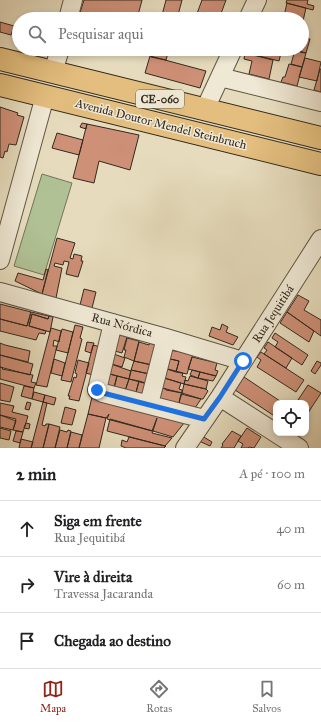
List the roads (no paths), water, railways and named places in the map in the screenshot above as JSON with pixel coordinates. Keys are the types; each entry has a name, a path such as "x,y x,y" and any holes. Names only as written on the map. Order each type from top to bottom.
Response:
{"highway":[{"name":"Avenida Doutor Mendel Steinbruch","path":"0,59 321,138"},
{"name":"Avenida Doutor Mendel Steinbruch","path":"0,85 321,164"}],"street":[{"path":"70,12 73,0"},
{"path":"251,12 257,0"},
{"path":"53,72 58,56"},
{"path":"204,110 230,56"},
{"path":"220,77 321,102"},
{"path":"0,260 45,96"},
{"name":"Rua Jequitibá","path":"185,448 220,397 321,238"},
{"name":"Rua Nórdica","path":"0,292 243,361"},
{"path":"113,323 97,390 103,393 204,419"},
{"path":"149,404 166,338"},
{"path":"220,397 299,448"}]}
